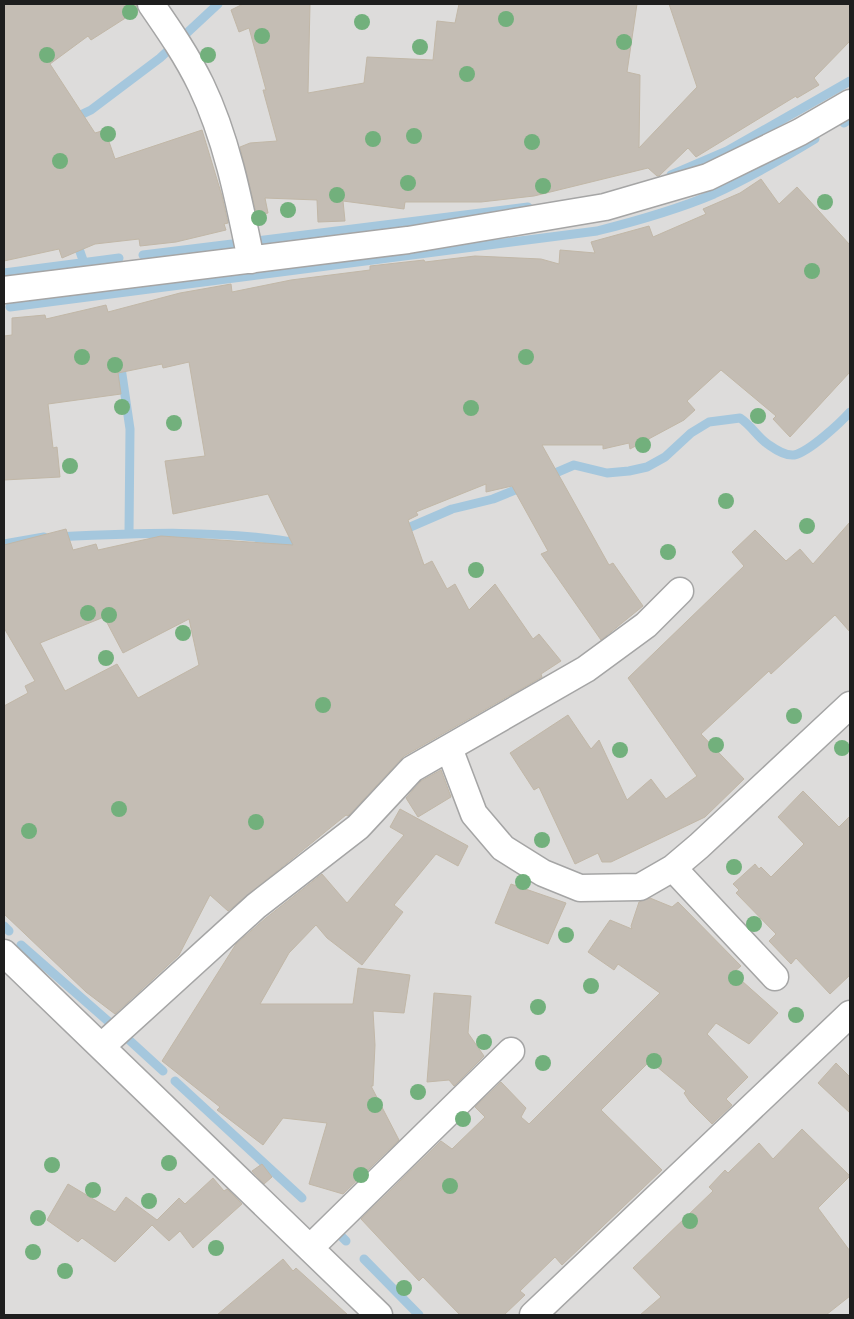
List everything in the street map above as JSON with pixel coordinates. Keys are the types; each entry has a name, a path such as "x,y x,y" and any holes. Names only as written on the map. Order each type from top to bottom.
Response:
{"street":[{"path":"151,4 188,60 216,121 237,193 251,260"},
{"path":"4,290 408,240 605,207 708,177 800,132 850,103"},
{"path":"102,1046 256,906 358,827 404,776 586,669 646,625 680,591"},
{"path":"449,748 474,814 503,848 542,872 580,888 640,887 673,868 850,705"},
{"path":"673,868 775,977"},
{"path":"4,953 379,1315"},
{"path":"533,1315 850,1014"},
{"path":"310,1248 511,1051"}],"shaded area":[{"path":"4,4 850,4 850,1315 4,1315"}],"building":[{"path":"4,4 136,4 138,10 91,40 88,36 50,64 95,133 105,130 115,159 202,130 222,196 228,223 224,224 226,230 176,242 140,246 139,239 95,244 62,258 59,249 4,261"},
{"path":"243,4 310,4 308,93 364,83 367,57 433,60 437,21 455,23 459,4 637,4 627,72 640,75 639,148 697,87 669,4 850,4 850,41 814,78 819,85 797,98 796,96 696,157 688,148 659,176 648,168 534,196 481,202 405,202 404,209 343,201 345,221 318,222 317,200 265,198 268,213 257,216 240,147 250,143 277,141 263,90 266,90 249,28 239,32 231,10"},
{"path":"761,179 779,204 797,187 850,245 850,372 790,437 773,419 776,416 721,370 687,401 695,410 684,420 630,449 629,443 603,449 603,445 542,445 609,565 613,563 643,606 601,640 541,554 548,551 512,486 486,492 486,484 416,512 418,515 408,520 424,565 432,561 447,589 455,584 469,610 495,584 533,639 539,634 561,661 541,674 542,677 404,756 348,816 346,815 228,911 210,895 179,955 115,1014 86,992 4,914 4,706 28,693 25,686 35,681 4,628 4,545 66,529 73,550 96,544 98,550 161,536 293,545 268,494 173,514 165,461 205,456 189,362 163,368 162,364 118,373 121,394 48,404 53,448 57,447 60,477 4,480 4,336 12,335 12,318 45,315 46,319 106,305 108,312 180,293 231,284 232,292 291,280 370,270 370,266 424,260 425,262 475,256 541,259 559,264 560,250 595,253 591,242 649,226 653,237 706,214 703,209 740,193","holes":["104,617 123,653 189,619 199,665 138,698 117,664 65,691 40,643"]},
{"path":"850,522 850,632 835,615 771,674 769,671 701,734 744,779 705,817 611,862 602,862 598,853 575,864 539,787 534,790 510,753 568,715 591,749 599,740 627,800 651,779 666,799 697,776 628,678 744,566 732,552 755,530 786,561 800,549 813,564"},
{"path":"441,770 451,797 418,817 406,798 421,781"},
{"path":"803,791 839,827 850,816 850,975 830,994 796,958 791,964 769,941 776,934 736,893 739,890 733,884 755,864 771,877 804,844 778,817"},
{"path":"400,809 468,846 458,866 436,854 394,905 403,912 362,965 327,938 316,925 289,953 260,1004 353,1004 358,968 410,975 404,1013 373,1011 375,1045 373,1086 371,1086 399,1140 343,1194 309,1184 327,1123 283,1118 263,1145 217,1110 220,1107 162,1061 236,944 322,874 347,903 404,835 390,827"},
{"path":"511,884 566,903 548,944 495,923"},
{"path":"650,898 672,907 678,902 741,966 733,973 778,1013 749,1044 716,1023 707,1034 748,1077 726,1099 732,1105 712,1124 690,1102 684,1093 686,1091 650,1061 601,1110 662,1170 562,1265 555,1257 520,1291 525,1295 504,1315 460,1315 423,1277 419,1281 361,1219 441,1141 452,1149 485,1117 475,1107 501,1082 526,1108 521,1117 529,1124 660,993 618,964 614,970 588,952 610,920 632,929 631,926 639,902"},
{"path":"434,993 471,996 468,1033 484,1056 454,1086 449,1080 427,1082"},
{"path":"836,1063 850,1077 850,1113 818,1083"},
{"path":"802,1129 850,1176 818,1208 850,1251 850,1296 826,1315 640,1315 661,1297 633,1268 713,1191 709,1187 725,1170 728,1173 759,1143 773,1159"},
{"path":"262,1164 272,1177 264,1184 252,1171"},
{"path":"213,1178 224,1191 227,1189 242,1204 193,1248 180,1231 169,1241 152,1225 115,1262 82,1238 78,1242 47,1220 68,1184 115,1212 126,1197 157,1220 179,1198 185,1204"},
{"path":"283,1259 293,1271 296,1268 348,1315 217,1315"}],"waterway":[{"path":"72,119 91,110 160,58 218,4"},
{"path":"671,175 727,151 850,81"},
{"path":"844,123 850,119"},
{"path":"10,307 597,231 656,215 714,194 765,168 815,139"},
{"path":"143,255 528,207"},
{"path":"76,240 85,266"},
{"path":"4,273 119,258"},
{"path":"120,361 130,429 129,533"},
{"path":"546,477 574,465 607,473 647,467 665,457 691,433 709,422 740,418 772,447 784,454 794,455 816,443 850,412"},
{"path":"401,531 452,509 493,499 525,486"},
{"path":"57,537 180,533 242,536 303,544"},
{"path":"4,544 44,537"},
{"path":"4,926 9,931"},
{"path":"21,945 117,1029"},
{"path":"128,1039 163,1071"},
{"path":"175,1081 302,1198"},
{"path":"334,1229 346,1241"},
{"path":"364,1259 419,1315"}]}
